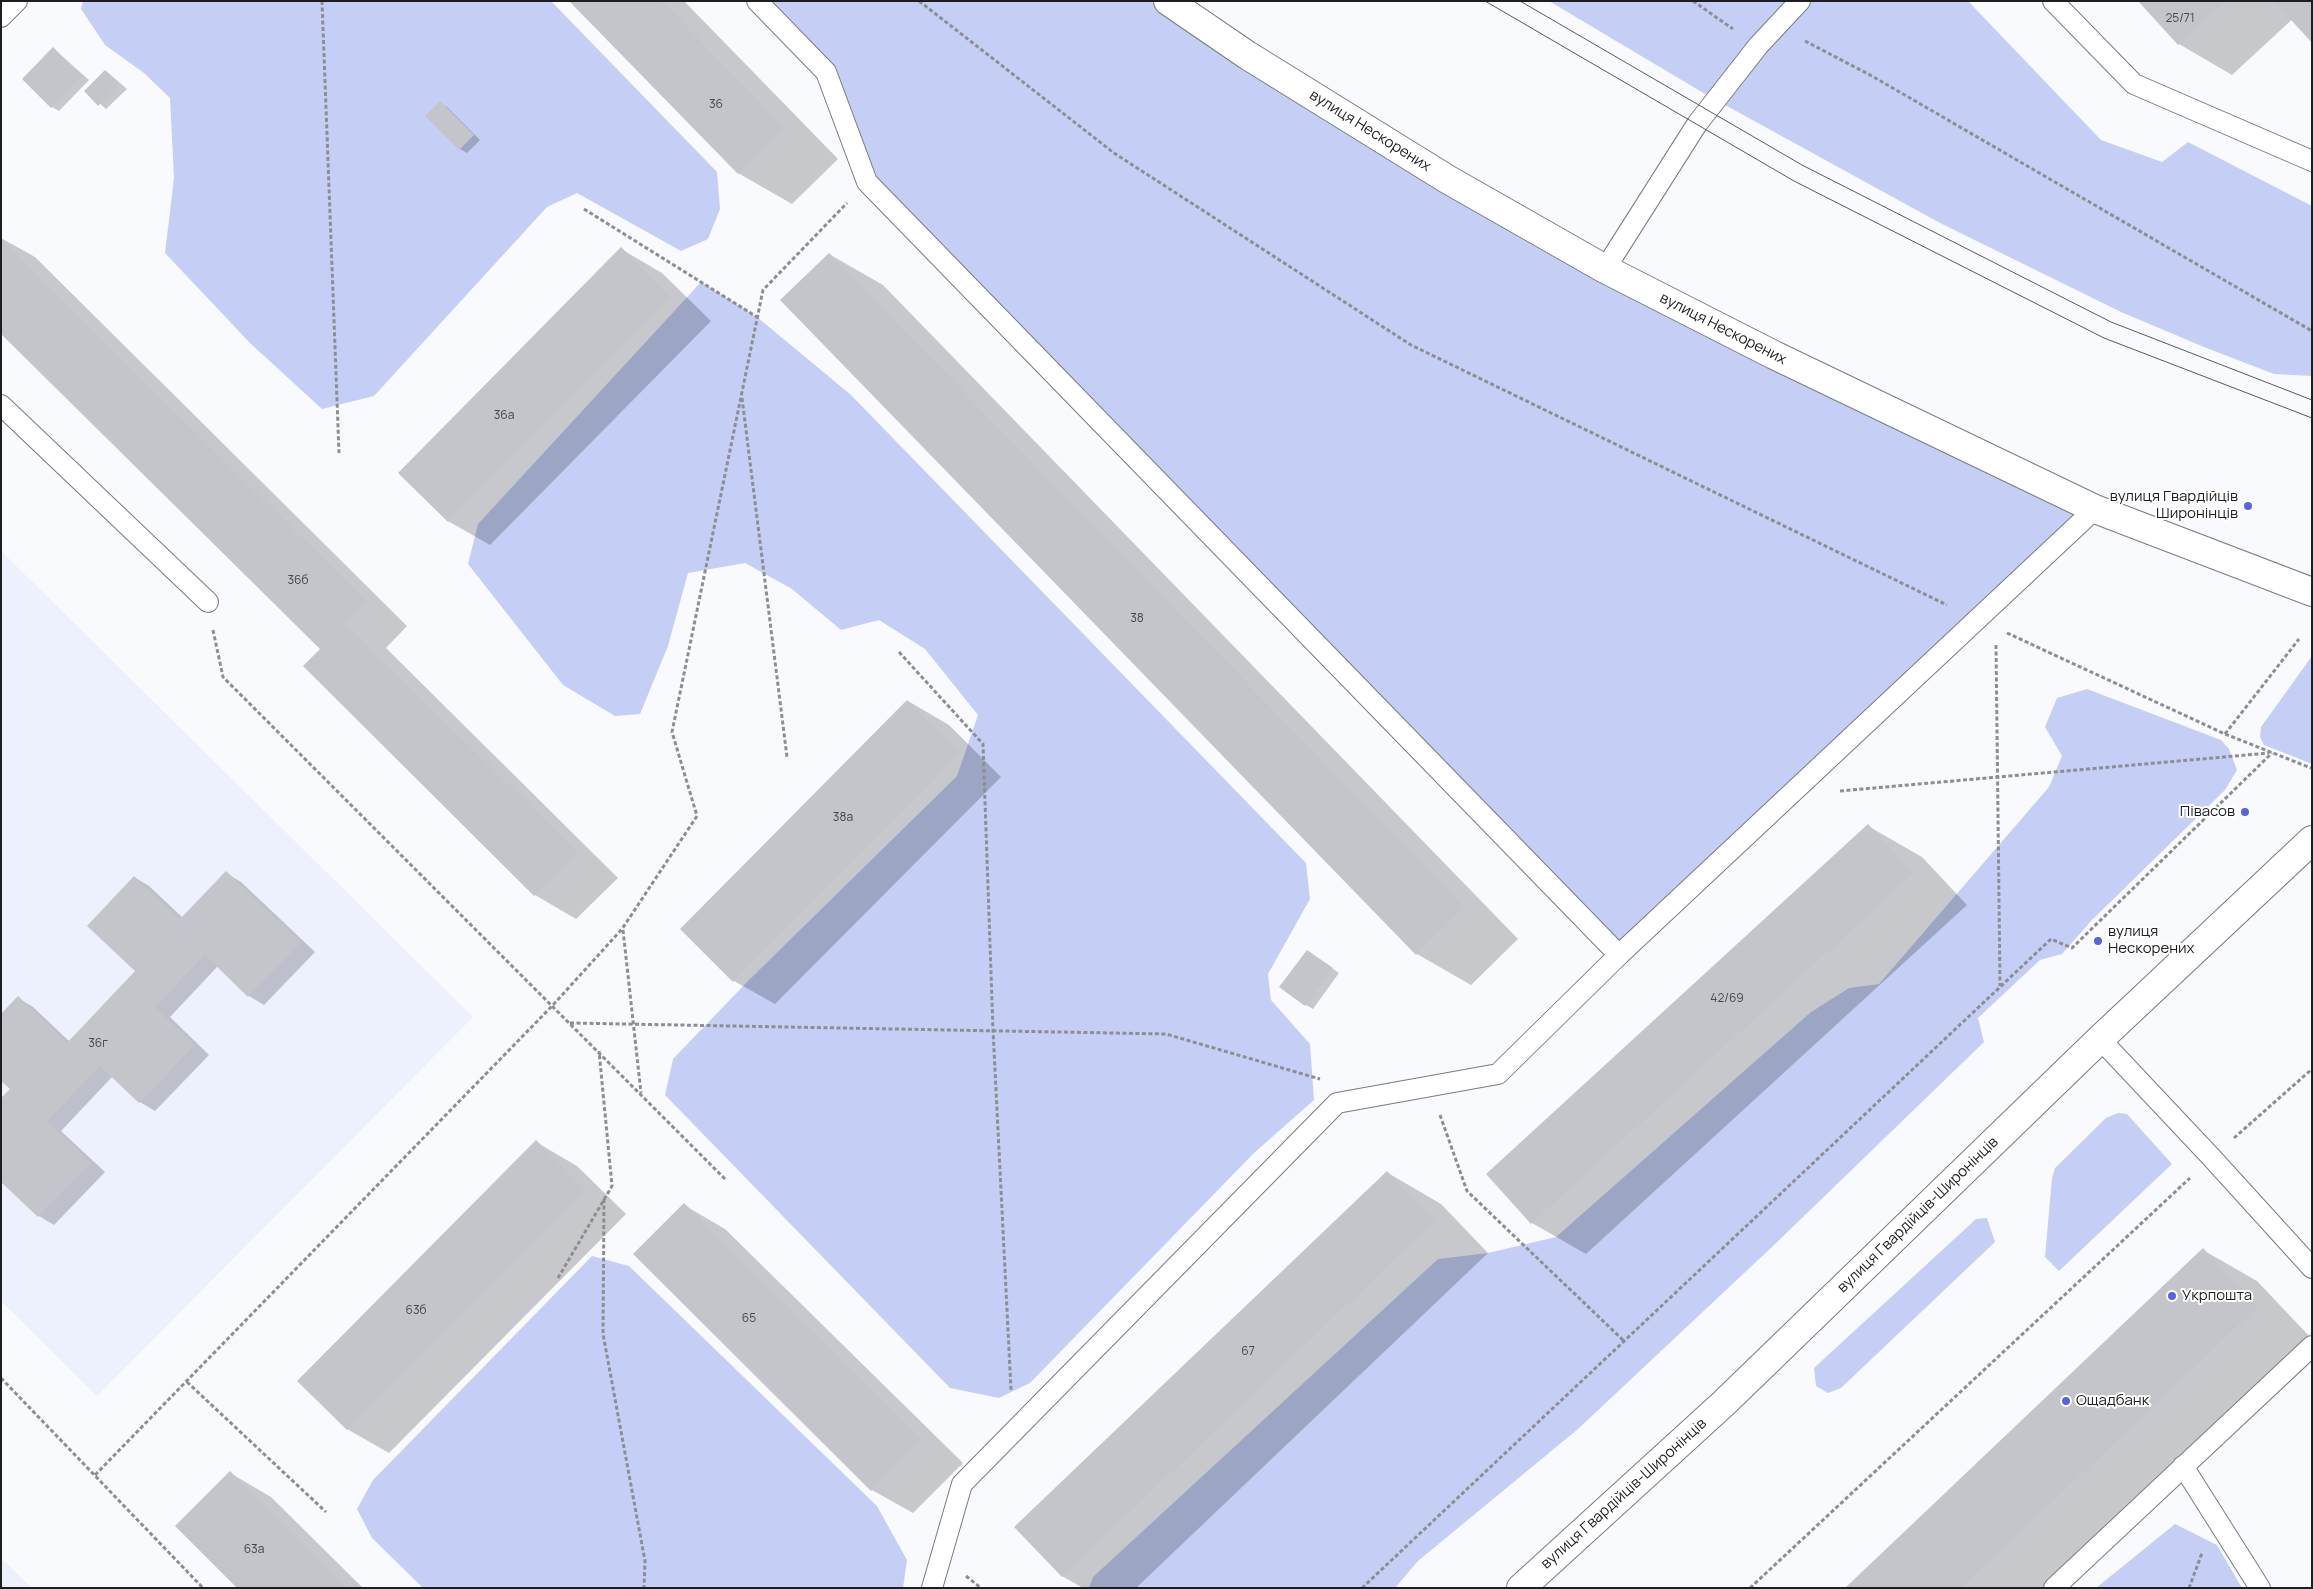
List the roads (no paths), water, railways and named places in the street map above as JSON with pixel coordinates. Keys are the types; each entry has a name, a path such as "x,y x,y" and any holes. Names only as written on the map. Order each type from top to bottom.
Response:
{"main road":[{"name":"вулиця Нескорених","path":"1168,1 1247,55 1447,179 1605,268 1783,360 2095,509 2312,592"},
{"name":"вулиця Гвардійців-Широнінців","path":"1521,1588 1724,1404 2100,1039 2312,840"}],"lane":[{"path":"1,17 17,1"},
{"path":"757,1 826,72 867,182 1619,955"},
{"path":"1605,268 1697,124 1758,46 1778,27 1800,1"},
{"path":"2053,1 2134,84 2312,162"},
{"path":"1,405 208,602"},
{"path":"932,1588 962,1484 1336,1103 1498,1074 1619,955 1789,796 1987,623 2095,509"},
{"path":"2100,1039 2312,1268"},
{"path":"2054,1588 2312,1346"},
{"path":"2183,1466 2260,1588"}],"tram line":[{"path":"1485,1 1794,181 2104,338 2312,418"},
{"path":"1520,1 1802,165 2111,322 2312,400"}],"place":[{"name":"вулиця Гвардійців Широнінців","path":"2248,506"},
{"name":"Півасов","path":"2245,812"},
{"name":"вулиця Нескорених","path":"2098,941"},
{"name":"Укрпошта","path":"2172,1296"},
{"name":"Ощадбанк","path":"2066,1401"}]}
